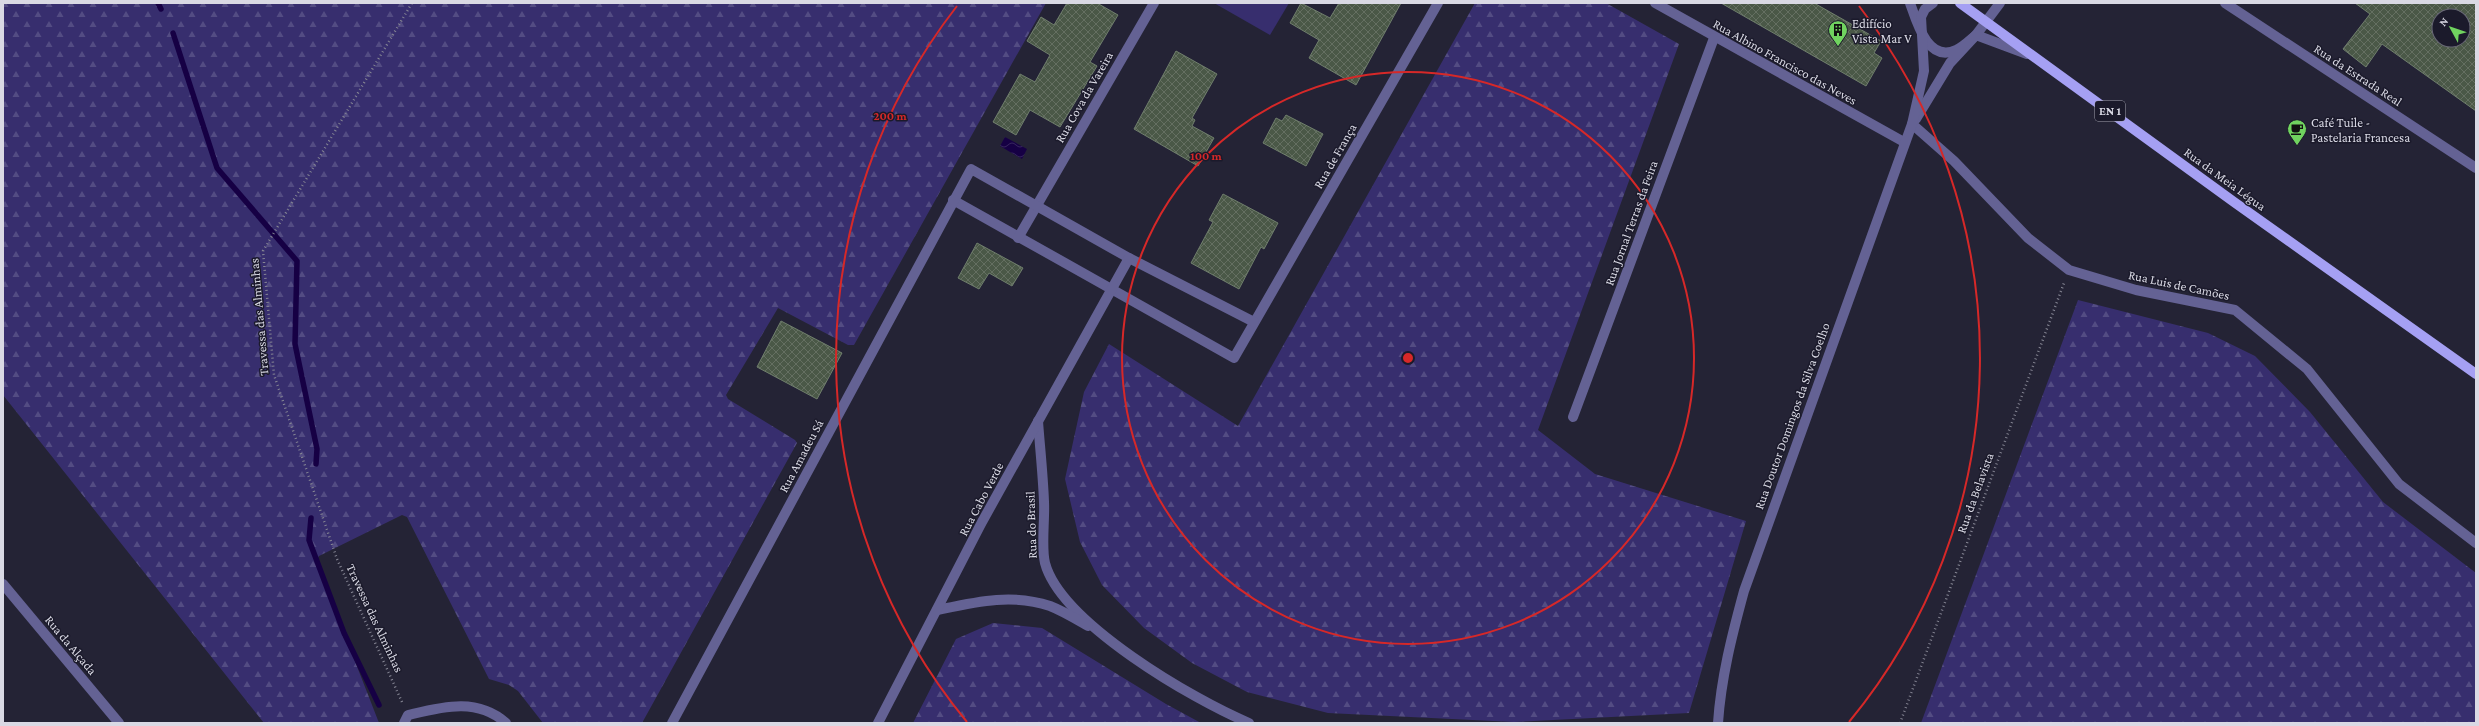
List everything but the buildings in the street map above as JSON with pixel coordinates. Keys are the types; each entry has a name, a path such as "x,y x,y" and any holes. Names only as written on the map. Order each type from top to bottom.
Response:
{"main road":[{"name":"Rua da Meia Légua","path":"1960,3 2476,374"}],"street":[{"name":"Rua Cova da Vareira","path":"1018,238 1154,3"},
{"name":"Rua Albino Francisco das Neves","path":"1655,3 1714,38 1904,142"},
{"name":"Rua Doutor Domingos da Silva Coelho","path":"1910,3 1924,49 1924,71 1912,124"},
{"name":"Rua Doutor Domingos da Silva Coelho","path":"1933,3 1926,9 1921,17 1920,33 1931,46 1944,53 1957,50 1976,35"},
{"path":"1985,21 2000,3"},
{"name":"Rua da Estrada Real","path":"2225,3 2476,168"},
{"name":"Rua de França","path":"1110,289 1234,358 1434,4"},
{"name":"Rua Doutor Domingos da Silva Coelho","path":"1718,723 1720,691 1728,648 1744,591 1904,142 1912,124 1950,63 1976,35 1985,21"},
{"path":"1976,35 2031,55"},
{"name":"Rua Jornal Terras da Feira","path":"1573,417 1714,38"},
{"name":"Rua Luis de Camões","path":"1912,124 1954,161 2028,238 2069,270 2136,290 2235,310 2307,369 2399,484 2476,543"},
{"name":"Rua Amadeu Sá","path":"672,723 971,169 1036,205"},
{"path":"953,200 1110,289"},
{"path":"1036,205 1129,258 1254,322"},
{"name":"Rua Cabo Verde","path":"878,723 1038,420 1110,289 1129,258"},
{"name":"Rua do Brasil","path":"1038,420 1044,501 1045,563 1060,594 1101,632 1165,678 1219,711 1249,723"},
{"name":"Rua da Alçada","path":"3,584 119,723"},
{"name":"Rua do Brasil","path":"937,610 980,600 1014,598 1050,606 1101,632"},
{"path":"406,719 445,706 477,707 506,723"}],"path":[{"name":"Travessa das Alminhas","path":"406,719 337,559 274,375 263,251 412,3"},
{"name":"Rua da Belavista","path":"1900,723 2069,270"}],"green space":[{"path":"3,3 1046,3 854,345 848,345 778,308 726,395 728,399 795,440 797,443 642,723 543,723 518,691 509,685 489,679 407,517 402,515 319,556 316,561 379,723 264,723 3,395"},
{"path":"1214,3 1289,3 1270,35"},
{"path":"1475,3 1606,3 1679,44 1538,430 1595,474 1746,521 1689,713 1514,722 1328,713 1247,692 1192,663 1144,628 1102,585 1080,542 1065,479 1084,392 1109,344 1238,426"},
{"path":"2078,300 2208,333 2255,356 2310,412 2383,502 2476,573 2476,723 1921,723"},
{"path":"993,623 1042,628 1166,704 1201,723 913,723 956,639"}],"water":[{"path":"1005,137 1027,149 1022,159 1000,146"}],"waterway":[{"path":"158,3 161,9"},
{"path":"173,33 217,168 297,261 295,344 317,449 316,464"},
{"path":"311,518 309,540 344,633 379,705"}],"place":[{"name":"Edifício Vista Mar V","path":"1838,47"},
{"name":"Café Tuile - Pastelaria Francesa","path":"2297,146"}]}
